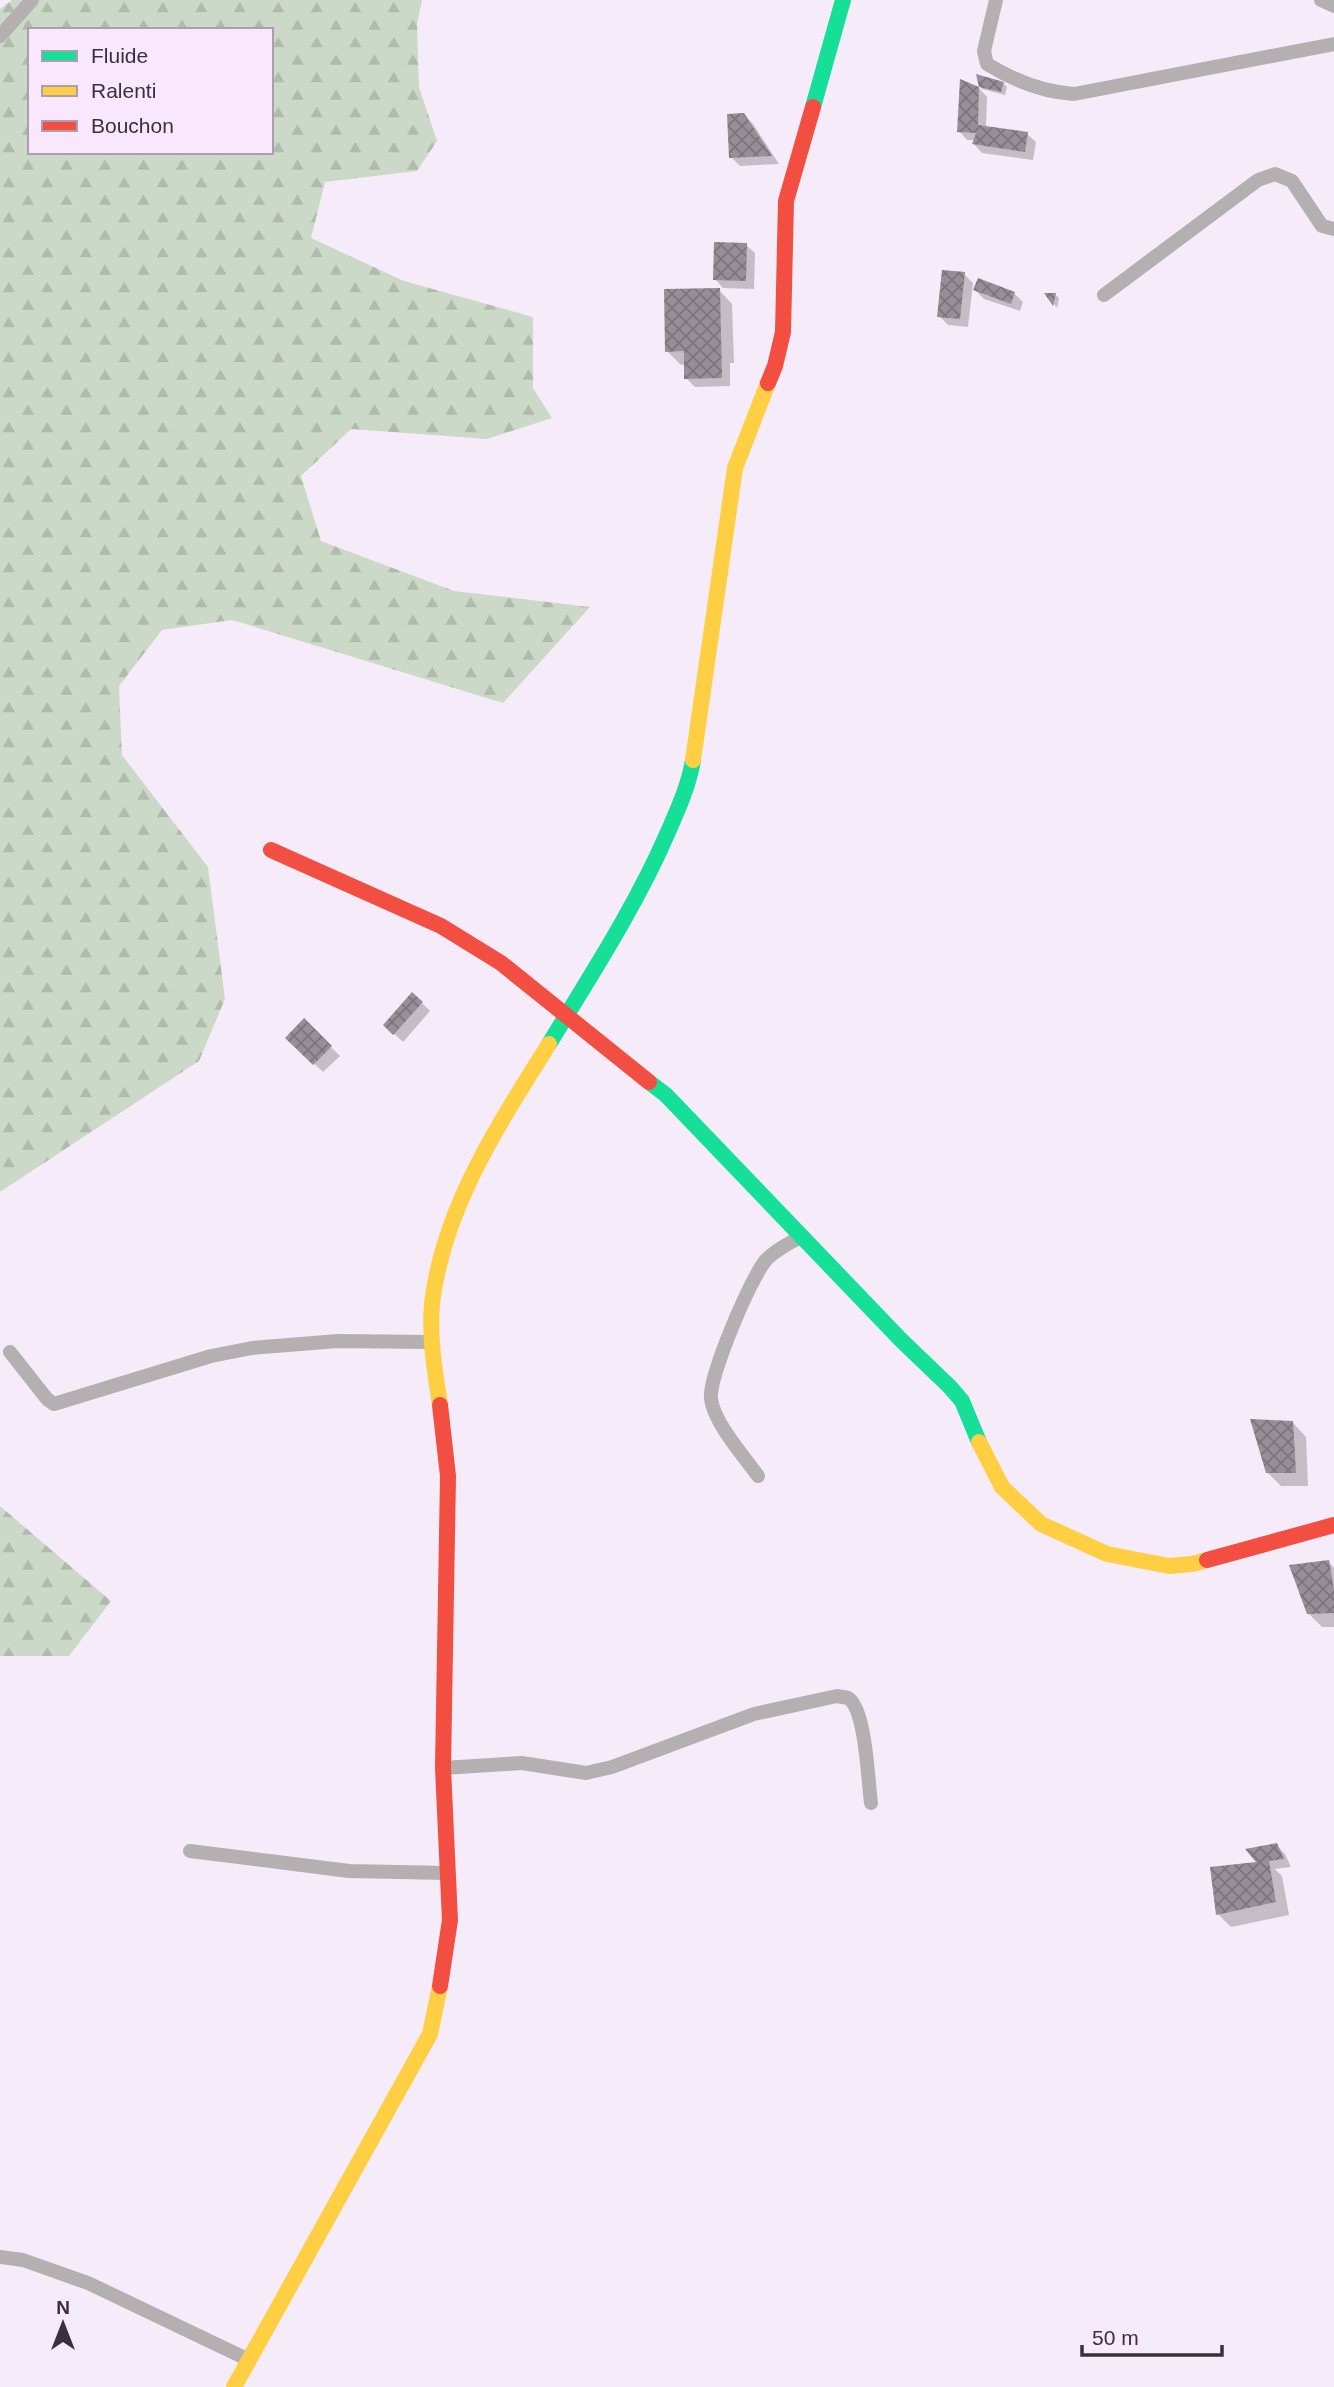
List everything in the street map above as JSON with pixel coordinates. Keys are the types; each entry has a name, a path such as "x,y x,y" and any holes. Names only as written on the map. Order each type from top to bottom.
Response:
{"street":[{"path":"0,36 32,0"},
{"path":"234,2387 247,2359 430,2034 450,1920 443,1768 447,1476 445,1436 430,1342 434,1289 446,1238 464,1190 495,1130 632,902 682,798 691,771 735,468 775,366 783,332 786,201 843,0"},
{"path":"996,0 984,51 987,64 1054,92 1074,94 1334,44"},
{"path":"1321,0 1334,6"},
{"path":"1104,295 1258,180 1275,174 1292,181 1322,226 1334,229"},
{"path":"271,850 441,926 501,963 666,1095 956,1394 962,1401 987,1461 1002,1487 1041,1524 1107,1554 1168,1566 1192,1564 1334,1525"},
{"path":"758,1476 713,1411 710,1396 723,1354 756,1272 768,1256 802,1236"},
{"path":"10,1352 47,1399 54,1404 212,1356 252,1348 338,1341 430,1342"},
{"path":"443,1768 522,1763 586,1773 754,1714 837,1696 848,1698 860,1720 871,1803"},
{"path":"190,1851 349,1871 448,1873"},
{"path":"0,2258 23,2260 88,2283 247,2359"}],"green space":[{"path":"12,0 422,0 417,24 419,87 437,141 417,171 325,182 311,238 404,281 533,317 533,388 552,418 487,439 351,429 301,476 321,541 454,591 590,607 503,703 232,620 162,630 119,686 122,755 208,867 225,999 199,1061 0,1192 0,9"},
{"path":"0,1506 111,1601 69,1656 0,1656"}],"building":[{"path":"976,74 1004,82 1001,92 979,87"},
{"path":"960,79 979,87 978,125 1028,132 1025,152 972,144 976,133 957,132"},
{"path":"744,113 772,156 729,158 727,114"},
{"path":"714,242 747,243 746,281 713,280"},
{"path":"942,270 965,272 960,319 937,317"},
{"path":"978,278 1015,292 1011,304 973,290"},
{"path":"720,288 722,378 684,379 684,351 665,352 664,289"},
{"path":"1044,293 1056,293 1053,306"},
{"path":"412,992 423,1002 393,1035 383,1025"},
{"path":"304,1018 332,1046 313,1065 285,1038"},
{"path":"1250,1419 1293,1421 1296,1473 1266,1473"},
{"path":"1329,1560 1334,1590 1334,1613 1307,1614 1289,1565"},
{"path":"1277,1843 1284,1859 1269,1861 1276,1902 1216,1915 1210,1867 1256,1862 1245,1849"}],"traffic: fast":[{"path":"813,107 843,0"},
{"path":"549,1044 642,887 679,806 693,760"},
{"path":"649,1082 666,1095 901,1340 950,1387 962,1401 979,1442"}],"traffic: slow":[{"path":"693,760 735,468 768,383"},
{"path":"440,1405 431,1317 438,1269 448,1234 493,1136 549,1044"},
{"path":"979,1442 1002,1487 1041,1524 1107,1554 1169,1566 1207,1560"},
{"path":"234,2387 430,2034 440,1986"}],"traffic: jam":[{"path":"768,383 783,332 786,201 813,107"},
{"path":"271,850 441,926 501,963 649,1082"},
{"path":"440,1405 448,1476 443,1768 450,1920 440,1986"},
{"path":"1207,1560 1334,1525"}]}
